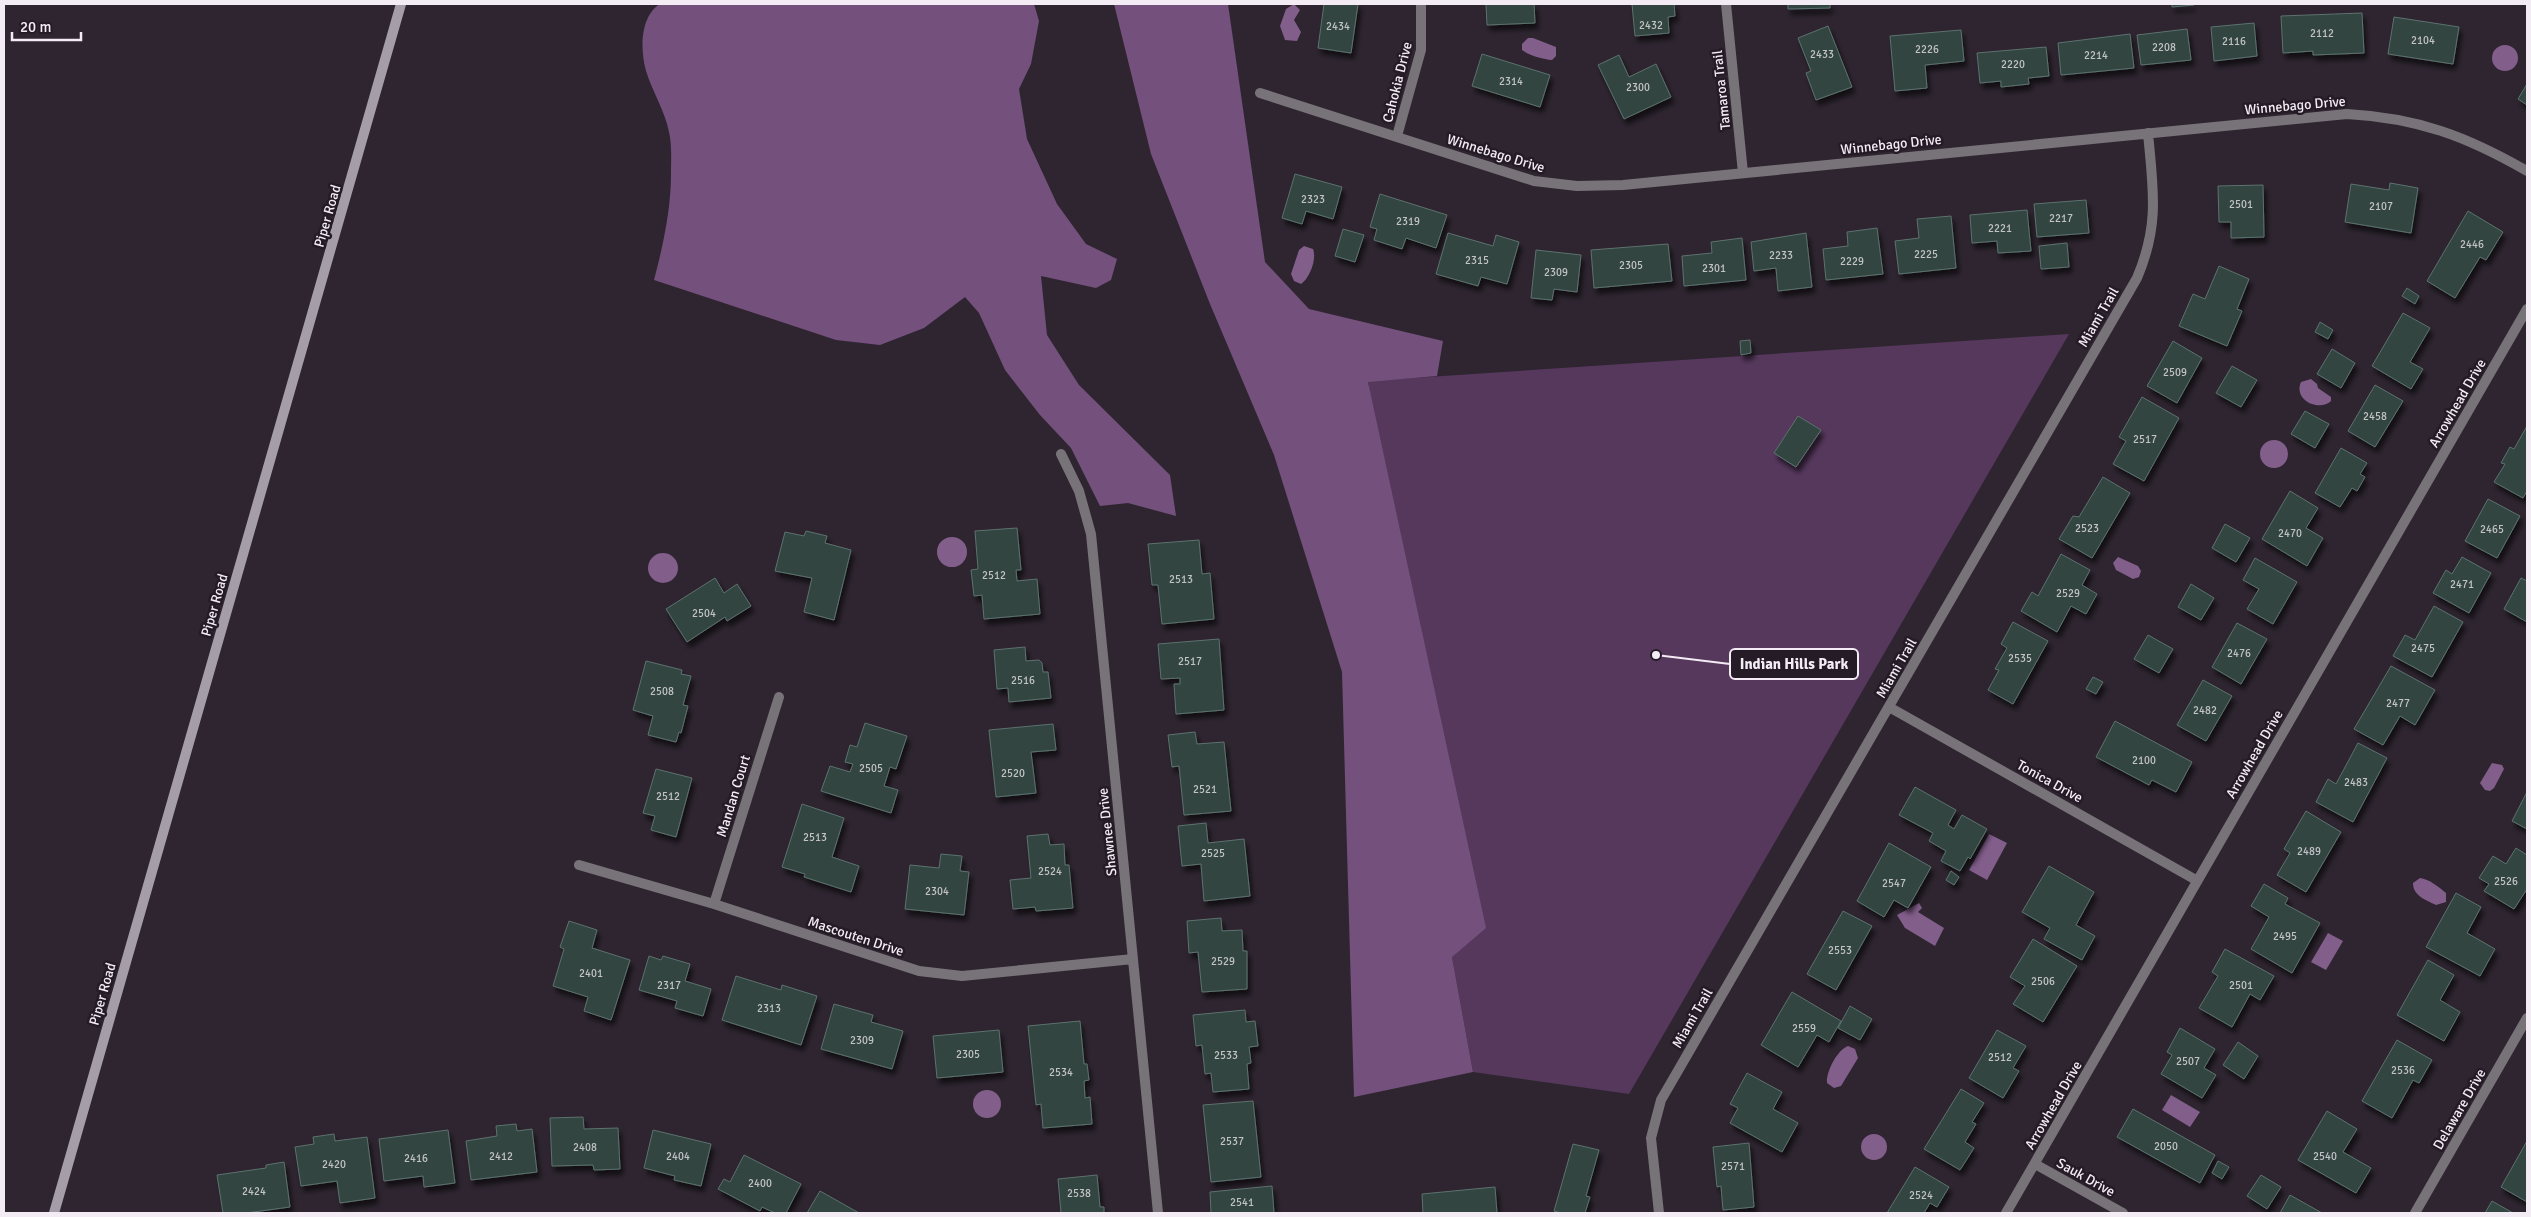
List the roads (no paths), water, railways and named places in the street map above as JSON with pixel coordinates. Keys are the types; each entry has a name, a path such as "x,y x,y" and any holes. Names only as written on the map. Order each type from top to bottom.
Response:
{"street":[{"name":"Piper Road","path":"54,1213 401,4"},
{"name":"Cahokia Drive","path":"1397,136 1421,50 1421,4"},
{"name":"Tamaroa Trail","path":"1726,4 1743,173"},
{"name":"Winnebago Drive","path":"1260,93 1534,181 1577,186 1623,185 2347,114 2381,116 2425,125 2463,137 2527,171"},
{"name":"Miami Trail","path":"1659,1213 1651,1138 1661,1100 2137,278 2146,256 2152,230 2154,205 2148,133"},
{"name":"Arrowhead Drive","path":"2006,1213 2196,880 2527,309"},
{"name":"Shawnee Drive","path":"1061,454 1079,491 1091,534 1158,1213"},
{"name":"Mandan Court","path":"714,904 779,697"},
{"name":"Tonica Drive","path":"1889,707 2196,880"},
{"name":"Mascouten Drive","path":"579,865 714,904 920,971 962,976 1133,959"},
{"name":"Delaware Drive","path":"2415,1213 2527,1018"},
{"name":"Sauk Drive","path":"2035,1164 2122,1213"}],"place":[{"name":"Indian Hills Park","path":"1656,655"}]}
